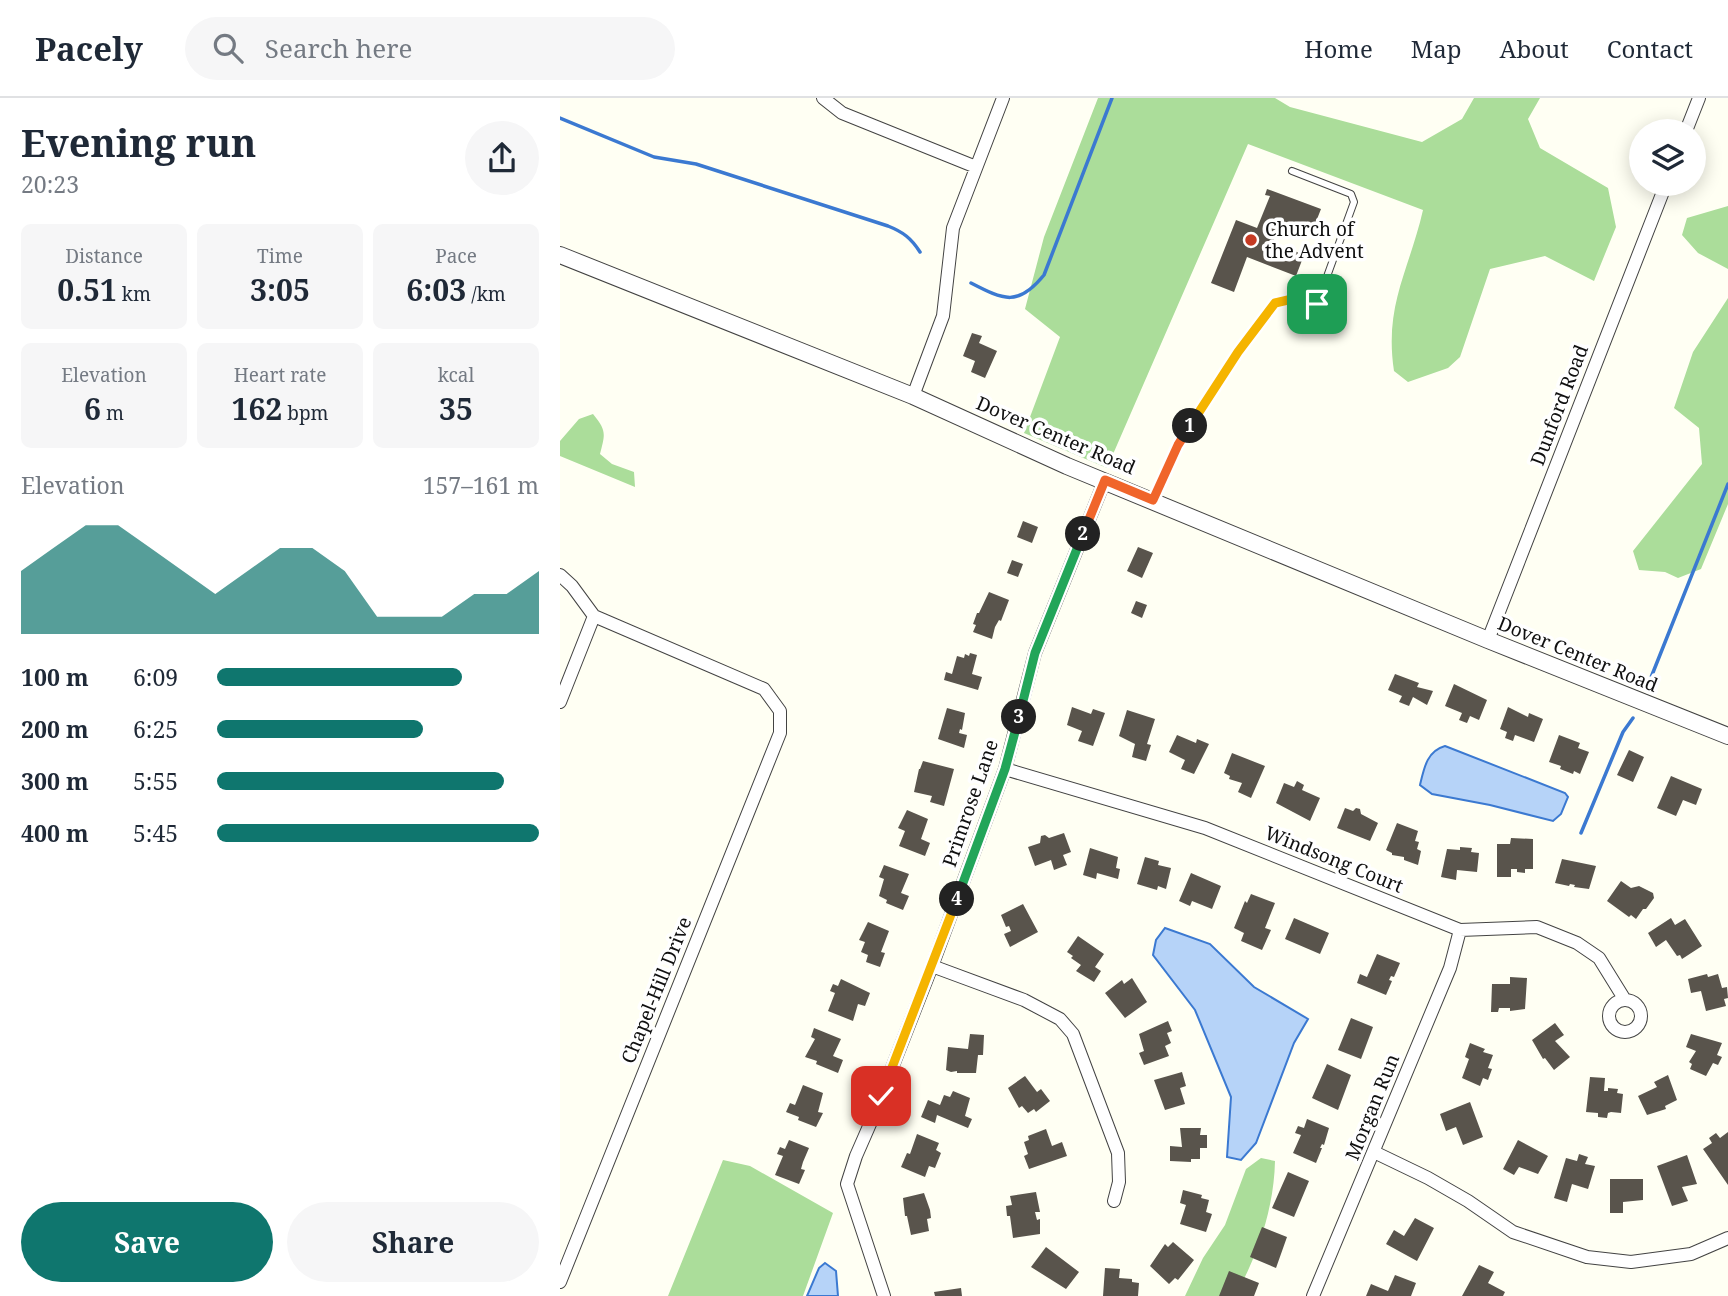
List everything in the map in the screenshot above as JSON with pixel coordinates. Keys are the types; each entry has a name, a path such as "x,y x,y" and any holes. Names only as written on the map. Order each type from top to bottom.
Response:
{"street":[{"path":"823,98 842,113 976,167"},
{"path":"913,396 943,316 953,228 1003,98"},
{"path":"1691,119 1699,98"},
{"name":"Dunford Road","path":"1488,640 1661,196"},
{"name":"Dover Center Road","path":"560,255 913,396 1067,466 1728,736"},
{"name":"Primrose Lane","path":"884,1296 847,1184 1005,769 1035,653 1105,480"},
{"path":"560,575 572,586 594,616 560,702"},
{"name":"Chapel-Hill Drive","path":"560,1282 780,733 780,711 764,690 594,616"},
{"name":"Windsong Court","path":"1005,769 1205,828 1460,930 1536,928 1577,943 1599,958 1625,1000"},
{"name":"Morgan Run","path":"1313,1296 1450,968 1460,930"},
{"path":"932,966 1024,1000 1060,1019 1073,1034 1118,1153 1119,1182 1114,1201"},
{"path":"1374,1152 1468,1201 1513,1232 1587,1257 1631,1262 1691,1254 1728,1238"}],"lane":[{"path":"1153,500 1178,445 1238,352 1275,303 1288,300 1309,307 1317,304 1354,202 1351,194 1292,171"}],"green space":[{"path":"1098,98 1275,98 1290,107 1422,142 1462,119 1474,98 1540,98 1528,119 1540,148 1608,188 1616,227 1594,281 1545,256 1490,269 1460,357 1448,368 1408,382 1394,371 1392,327 1395,307 1423,210 1248,144 1107,468 1024,433 1060,337 1025,309 1044,237"},
{"path":"1728,206 1728,269 1698,253 1682,235 1687,218"},
{"path":"1728,298 1728,504 1701,569 1678,578 1665,572 1639,570 1633,551 1702,464 1699,428 1674,408 1693,352"},
{"path":"593,414 604,433 600,454 612,464 634,472 635,487 560,456 560,441 579,419"},
{"path":"1261,1158 1275,1161 1272,1196 1257,1248 1235,1296 1185,1296 1203,1258 1225,1225 1246,1169"},
{"path":"723,1160 750,1166 833,1213 803,1296 668,1296"}],"water":[{"path":"1445,746 1565,793 1568,797 1561,814 1553,821 1432,794 1420,785 1423,772 1430,756"},
{"path":"1165,928 1210,944 1254,987 1308,1019 1294,1043 1256,1143 1241,1160 1227,1157 1231,1097 1195,1010 1153,955 1156,940"},
{"path":"825,1263 836,1271 838,1296 807,1296 819,1268"}],"building":[{"name":"Church of the Advent","path":"1267,189 1321,209 1310,237 1279,225 1273,242 1304,255 1296,276 1247,257 1234,292 1211,283 1236,220 1257,228 1270,196 1265,195"},
{"path":"972,333 982,336 979,343 997,351 985,378 971,372 975,361 963,356"},
{"path":"1023,521 1038,527 1032,543 1017,537"},
{"path":"1138,547 1153,553 1142,578 1127,571"},
{"path":"1012,560 1023,564 1018,577 1007,573"},
{"path":"989,592 1009,600 992,639 973,632 977,613"},
{"path":"1136,601 1147,605 1142,618 1131,613"},
{"path":"970,653 977,655 972,674 982,677 978,690 944,680 946,672 952,674 957,656 964,658 965,654 969,656"},
{"path":"1395,674 1419,683 1417,687 1433,691 1427,705 1413,697 1409,706 1399,702 1402,696 1388,690"},
{"path":"1454,684 1487,700 1479,720 1470,716 1467,723 1459,720 1462,713 1445,706"},
{"path":"1072,707 1091,714 1093,709 1105,713 1093,746 1078,741 1082,731 1067,725"},
{"path":"1508,707 1528,717 1529,713 1543,719 1534,742 1515,735 1513,741 1505,738 1507,732 1500,729"},
{"path":"947,708 965,713 959,733 967,735 964,748 938,739"},
{"path":"1127,710 1155,719 1147,744 1151,745 1146,761 1132,757 1135,744 1119,736"},
{"path":"1177,735 1196,743 1197,739 1209,744 1194,774 1181,769 1185,760 1169,752"},
{"path":"1559,735 1580,743 1578,748 1589,752 1580,774 1560,769 1561,766 1549,762"},
{"path":"1629,750 1644,757 1633,782 1617,775"},
{"path":"1232,753 1265,766 1251,798 1238,792 1242,783 1229,779 1230,776 1224,773"},
{"path":"923,761 954,769 944,806 930,802 932,796 914,792"},
{"path":"1671,776 1702,789 1696,805 1683,800 1676,816 1657,808"},
{"path":"1297,781 1304,785 1302,790 1320,798 1310,821 1276,803 1284,783 1294,787"},
{"path":"1345,808 1353,811 1360,809 1361,814 1378,823 1370,841 1337,828"},
{"path":"907,810 928,819 921,839 930,843 925,856 899,846 905,831 898,828"},
{"path":"1397,823 1418,831 1415,841 1419,842 1417,849 1421,851 1418,865 1386,850"},
{"path":"1064,833 1071,852 1063,855 1067,865 1054,870 1051,860 1035,866 1028,847 1040,843 1041,836 1049,838"},
{"path":"1511,838 1533,839 1533,869 1525,869 1525,873 1511,869 1511,877 1497,877 1497,844 1510,844"},
{"path":"1460,847 1472,848 1471,852 1479,853 1477,872 1457,870 1456,880 1441,877 1447,849 1460,850"},
{"path":"1090,848 1118,857 1118,879 1097,873 1096,879 1083,875"},
{"path":"1145,857 1159,861 1158,865 1171,868 1166,889 1158,886 1157,890 1137,884"},
{"path":"1562,859 1596,866 1589,889 1555,883"},
{"path":"884,865 909,874 901,893 909,896 903,910 886,903 887,900 879,896 884,879 879,877"},
{"path":"1191,873 1221,886 1212,909 1192,901 1190,906 1179,901"},
{"path":"1621,881 1631,888 1639,886 1653,893 1654,898 1636,919 1607,901"},
{"path":"1251,894 1275,903 1265,928 1271,930 1262,950 1241,941 1244,933 1234,928 1245,901 1247,903"},
{"path":"1023,904 1038,932 1010,947 1004,934 1011,931 1009,926 1006,927 1001,915"},
{"path":"1294,918 1329,933 1320,954 1285,939"},
{"path":"1671,918 1675,925 1685,919 1702,946 1682,959 1666,940 1656,947 1648,933"},
{"path":"868,922 889,931 881,952 885,953 880,967 866,962 868,955 861,952 865,942 859,940"},
{"path":"1078,936 1104,954 1095,967 1101,971 1094,982 1076,971 1081,965 1067,952"},
{"path":"1377,954 1400,963 1394,977 1391,976 1389,980 1392,981 1386,995 1357,983 1360,974 1367,977"},
{"path":"1707,974 1708,977 1718,974 1722,988 1727,987 1728,998 1724,999 1726,1006 1706,1011 1701,991 1691,993 1688,979"},
{"path":"1510,977 1527,978 1525,1009 1510,1011 1510,1008 1499,1008 1498,1012 1491,1012 1492,984 1510,984"},
{"path":"1132,978 1147,1002 1125,1018 1105,993 1122,980 1124,984"},
{"path":"841,979 870,993 865,1006 858,1004 853,1021 828,1011 835,993 830,991 833,984 838,986"},
{"path":"1351,1018 1373,1027 1361,1059 1338,1050"},
{"path":"1168,1021 1172,1031 1167,1033 1171,1043 1165,1046 1169,1056 1144,1065 1139,1053 1144,1051 1139,1034"},
{"path":"1555,1023 1564,1035 1555,1041 1570,1057 1554,1070 1545,1058 1543,1059 1532,1040"},
{"path":"814,1028 841,1039 833,1056 843,1060 838,1073 805,1057 815,1039 811,1037"},
{"path":"970,1034 984,1035 983,1055 978,1055 976,1073 946,1070 948,1047 968,1049"},
{"path":"1691,1034 1722,1043 1717,1055 1722,1057 1718,1065 1713,1063 1706,1076 1690,1069 1692,1064 1689,1062 1696,1051 1686,1047"},
{"path":"1470,1043 1493,1055 1488,1068 1492,1069 1488,1080 1483,1078 1480,1086 1462,1078 1469,1059 1465,1057"},
{"path":"1327,1064 1351,1075 1338,1110 1312,1098"},
{"path":"1182,1072 1186,1086 1180,1088 1185,1104 1165,1110 1154,1080"},
{"path":"1668,1075 1677,1100 1665,1106 1666,1109 1647,1115 1638,1096 1657,1087 1654,1082"},
{"path":"1025,1076 1037,1092 1041,1089 1050,1101 1036,1112 1034,1109 1028,1113 1022,1106 1019,1108 1008,1088"},
{"path":"1590,1077 1605,1078 1604,1091 1608,1091 1608,1088 1618,1089 1617,1093 1623,1094 1621,1113 1608,1113 1607,1118 1598,1117 1598,1113 1586,1112"},
{"path":"803,1085 823,1093 818,1112 823,1113 816,1127 786,1112 790,1103 795,1105"},
{"path":"953,1091 970,1098 965,1116 972,1119 968,1128 937,1115 935,1123 921,1117 928,1100 940,1105 944,1095 950,1097"},
{"path":"1470,1102 1483,1137 1463,1145 1456,1127 1446,1131 1440,1114"},
{"path":"1307,1119 1329,1128 1316,1163 1293,1153 1301,1135 1295,1133 1298,1126 1304,1128"},
{"path":"1180,1128 1201,1128 1200,1135 1207,1135 1207,1148 1200,1148 1200,1159 1191,1159 1191,1162 1170,1161 1170,1146 1182,1147"},
{"path":"1046,1129 1052,1146 1062,1142 1067,1156 1029,1169 1024,1156 1028,1154 1024,1142 1029,1140 1028,1136"},
{"path":"1728,1132 1728,1185 1703,1149 1712,1143 1709,1138 1716,1133 1720,1138"},
{"path":"917,1134 939,1143 936,1150 941,1153 935,1168 929,1166 925,1177 901,1167 907,1153 910,1154"},
{"path":"789,1140 809,1148 799,1184 775,1175 783,1156 777,1154 780,1147 785,1149"},
{"path":"1518,1140 1548,1156 1538,1174 1519,1167 1514,1175 1503,1169"},
{"path":"1579,1154 1588,1157 1585,1164 1595,1166 1588,1189 1572,1184 1567,1202 1554,1198 1566,1158 1577,1161"},
{"path":"1687,1155 1697,1184 1682,1187 1688,1201 1672,1206 1657,1166"},
{"path":"1288,1172 1309,1181 1294,1217 1272,1208"},
{"path":"1610,1179 1643,1179 1643,1200 1623,1202 1623,1213 1610,1213"},
{"path":"1183,1190 1202,1195 1201,1198 1209,1200 1206,1212 1212,1214 1206,1232 1180,1224 1186,1205 1180,1203"},
{"path":"1036,1192 1040,1212 1035,1212 1037,1220 1040,1219 1040,1234 1013,1238 1006,1206 1012,1205 1010,1196"},
{"path":"924,1193 930,1210 931,1218 927,1219 929,1231 911,1235 903,1198"},
{"path":"1415,1218 1434,1228 1417,1261 1386,1244 1394,1230 1404,1236"},
{"path":"1262,1227 1287,1237 1276,1268 1250,1257"},
{"path":"1173,1242 1194,1260 1178,1280 1175,1278 1169,1284 1150,1266 1165,1244 1168,1247"},
{"path":"1046,1247 1079,1272 1066,1289 1031,1267"},
{"path":"1479,1265 1494,1272 1488,1283 1505,1292 1503,1296 1462,1296"},
{"path":"1105,1268 1120,1269 1119,1278 1132,1279 1132,1282 1139,1283 1138,1296 1103,1296"},
{"path":"1229,1271 1259,1283 1254,1296 1219,1296"},
{"path":"1395,1275 1416,1283 1411,1296 1366,1296 1371,1284 1388,1291"},
{"path":"961,1288 962,1296 935,1296 934,1292"}],"waterway":[{"path":"971,283 1010,297 1026,292 1044,275 1112,98"},
{"path":"560,118 654,157 696,164 888,226 906,236 920,252"},
{"path":"1648,685 1728,484"},
{"path":"1581,833 1623,732 1633,718"}],"place":[{"name":"Church of the Advent","path":"1251,240"}],"route":[{"path":"881,1096 1005,769 1035,653 1105,480 1153,500 1178,445 1238,352 1275,303 1288,300 1309,307 1317,304"}]}
